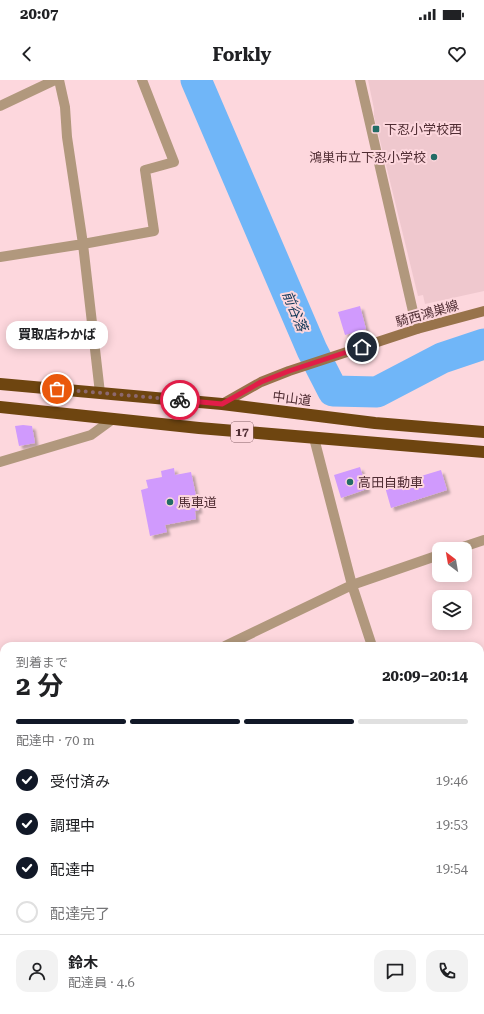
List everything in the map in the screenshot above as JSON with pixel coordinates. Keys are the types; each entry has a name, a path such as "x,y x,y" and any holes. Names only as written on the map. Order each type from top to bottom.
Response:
{"highway":[{"name":"中山道","path":"0,384 222,404 375,423 484,432"},
{"name":"17","path":"0,408 113,418 199,428 484,452"}],"main road":[{"name":"騎西鴻巣線","path":"222,404 261,382 289,371 417,329 484,311"}],"street":[{"path":"0,106 55,80"},
{"path":"58,80 65,108 67,137 83,244 100,392"},
{"path":"0,257 154,231 145,170 174,162 142,80"},
{"path":"360,80 417,329"},
{"path":"0,462 91,435 113,418"},
{"path":"314,438 352,585 371,642"},
{"path":"472,544 484,540"},
{"path":"232,642 352,585 432,557"}],"shaded area":[{"name":"鴻巣市立下忍小学校","path":"368,80 484,80 484,291 425,304 423,295 418,296 374,116"}],"building":[{"path":"360,306 366,329 345,335 338,312"},
{"path":"15,426 32,426 35,443 19,446"},
{"path":"360,467 367,489 341,498 334,475"},
{"path":"174,468 175,475 191,472 199,510 195,511 196,519 165,525 167,532 150,536 141,490 148,488 146,480 162,477 161,471"},
{"path":"441,470 447,490 391,508 385,487"}],"waterway":[{"name":"前谷落","path":"196,80 312,350 333,391 377,392 442,358 484,344"}],"way so far":[{"path":"57,389 180,400"}],"place":[{"name":"下忍小学校西","path":"376,129"},
{"name":"鴻巣市立下忍小学校","path":"434,157"},
{"name":"買取店わかば","path":"57,389"},
{"name":"高田自動車","path":"350,482"},
{"name":"馬車道","path":"170,502"}],"route":[{"path":"180,400 222,404 261,382 289,371 362,347"}]}
